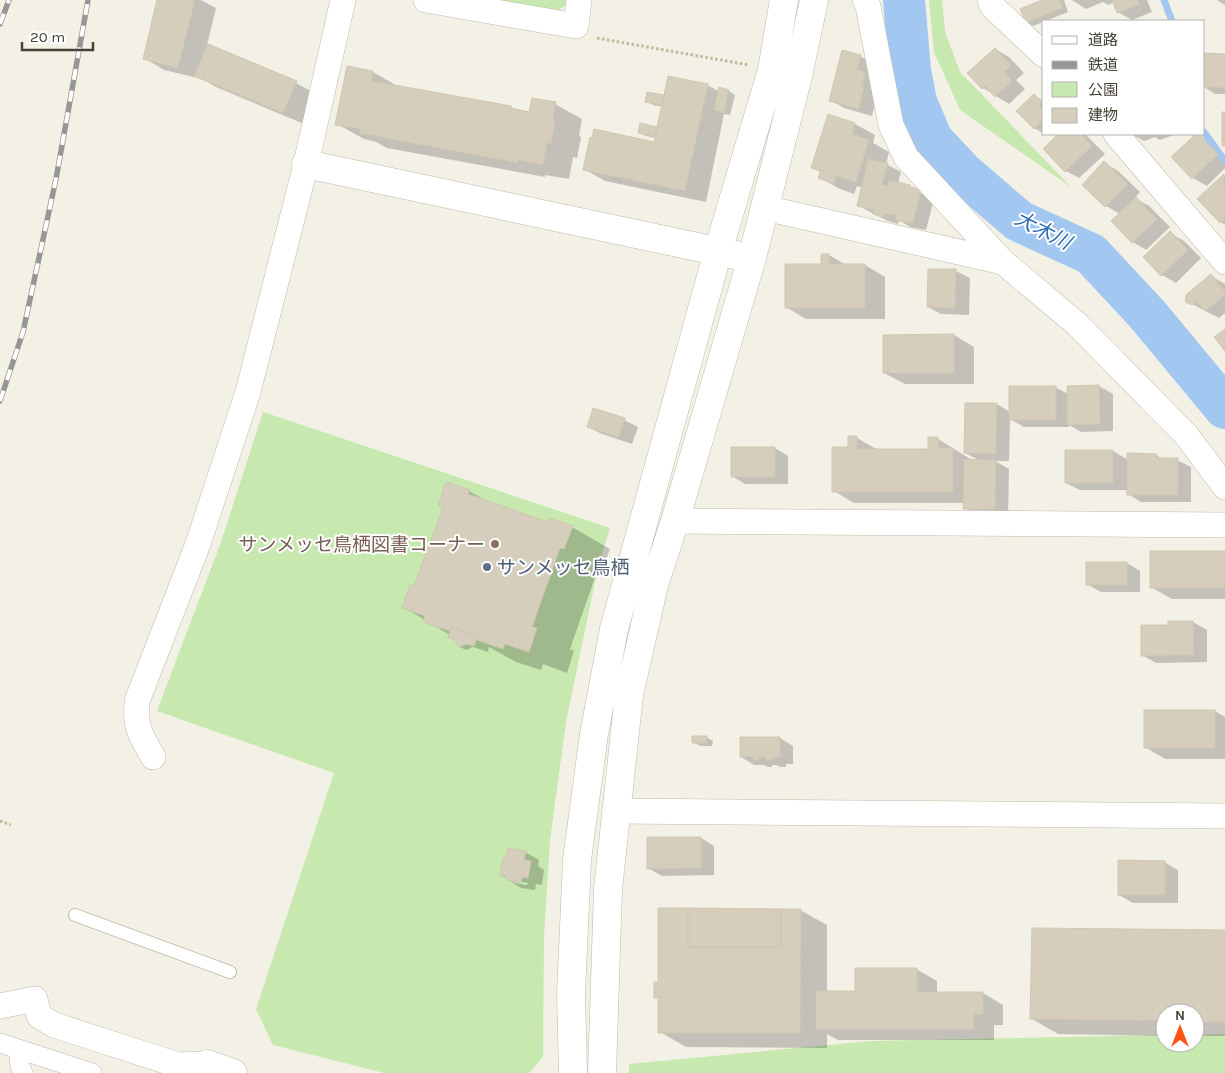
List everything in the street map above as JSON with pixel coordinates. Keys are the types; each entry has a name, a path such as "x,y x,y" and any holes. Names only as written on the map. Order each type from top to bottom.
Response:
{"street":[{"path":"153,757 138,730 136,718 137,701 198,544 248,392 306,164 343,0"},
{"path":"426,0 576,26 579,0"},
{"path":"573,1073 571,994 577,860 594,734 614,629 718,251 772,70 784,0"},
{"path":"602,1073 608,889 629,695 654,585 675,521 752,258 798,76 814,0"},
{"path":"865,0 868,6 891,125 906,157 1003,262 1085,332 1187,436 1225,487"},
{"path":"990,0 993,7 1042,53"},
{"path":"1117,135 1225,262"},
{"path":"306,164 752,258"},
{"path":"765,208 1003,262"},
{"path":"675,521 1225,525"},
{"path":"615,811 1225,816"},
{"path":"0,1006 35,999 40,1016 54,1025 178,1065 207,1064 233,1073"},
{"path":"0,1043 92,1073"},
{"path":"18,1048 20,1066 23,1073"}],"lane":[{"path":"75,915 230,972"}],"path":[{"path":"576,26 584,35 750,66"},
{"path":"0,821 11,826"}],"green space":[{"path":"492,0 566,0 565,6 555,12"},
{"path":"929,0 942,0 945,32 960,72 1071,187 960,110 934,52"},
{"path":"263,412 610,528 598,567 566,722 550,841 544,936 543,1057 529,1073 384,1073 273,1045 256,1009 334,773 157,711 221,542"},
{"path":"1225,1034 1225,1073 629,1073 629,1064 871,1041 1155,1035 1155,1053 1205,1053 1205,1035"}],"building":[{"path":"157,0 195,0 178,68 143,59"},
{"path":"1042,0 1059,0 1063,8 1026,23 1020,9"},
{"path":"1112,0 1137,0 1139,4 1117,13"},
{"path":"208,44 297,81 283,113 194,76"},
{"path":"995,48 1011,65 1004,72 1012,81 995,97 985,86 982,89 967,73"},
{"path":"842,50 861,55 857,70 865,72 859,109 829,101"},
{"path":"1205,53 1225,54 1225,88 1205,87"},
{"path":"347,66 373,71 372,81 511,106 511,108 529,112 532,98 556,102 551,144 547,143 543,165 518,160 518,163 359,133 360,129 335,125"},
{"path":"668,76 708,84 685,191 583,170 590,137 592,138 594,129 654,142"},
{"path":"719,87 729,90 724,113 714,110"},
{"path":"647,92 664,95 662,105 645,102"},
{"path":"1034,94 1042,102 1039,106 1042,109 1042,121 1034,129 1016,111"},
{"path":"1222,112 1225,112 1225,146 1222,146"},
{"path":"828,114 855,123 852,134 869,140 856,182 836,176 834,184 818,178 821,171 811,168"},
{"path":"640,123 657,127 655,137 638,133"},
{"path":"1057,135 1082,135 1092,146 1065,172 1043,149"},
{"path":"1195,135 1200,135 1218,154 1192,179 1171,157"},
{"path":"868,159 888,163 882,185 888,186 889,180 918,189 920,194 913,223 895,220 896,215 885,213 884,217 873,214 874,210 857,206"},
{"path":"1104,161 1128,184 1105,207 1082,185"},
{"path":"1224,174 1225,219 1220,223 1197,199"},
{"path":"1136,197 1157,219 1132,243 1111,221"},
{"path":"1170,231 1188,250 1161,276 1143,257"},
{"path":"821,254 829,254 829,264 865,264 865,308 785,308 785,264 821,264"},
{"path":"928,269 956,269 955,308 927,307"},
{"path":"1211,274 1225,292 1225,295 1205,311 1197,302 1193,305 1187,303 1185,301 1186,295"},
{"path":"1225,329 1225,351 1214,337"},
{"path":"954,334 954,373 883,373 883,335"},
{"path":"1099,385 1100,424 1067,425 1067,386"},
{"path":"1009,386 1056,386 1056,420 1009,420"},
{"path":"965,403 997,403 996,454 964,453"},
{"path":"593,408 625,418 619,437 587,427"},
{"path":"848,436 857,436 857,449 928,449 928,437 938,437 938,448 953,448 953,492 832,492 832,447 848,447"},
{"path":"731,447 775,447 775,477 731,477"},
{"path":"1065,450 1113,450 1113,483 1065,483"},
{"path":"1127,453 1156,454 1156,458 1178,458 1178,495 1127,495"},
{"path":"964,459 996,460 995,509 963,509"},
{"name":"サンメッセ鳥栖","path":"446,482 470,490 468,494 548,522 549,518 573,526 564,549 560,548 532,627 537,628 529,652 505,644 503,649 477,640 478,636 451,627 450,631 423,622 425,616 402,608 410,585 414,586 443,507 438,505"},
{"path":"1150,551 1225,551 1225,588 1150,588"},
{"path":"1086,562 1127,562 1127,585 1086,585"},
{"path":"1168,621 1193,621 1194,655 1141,656 1141,625 1168,625"},
{"path":"451,627 478,636 474,646 467,644 459,647 455,640 448,637"},
{"path":"1144,710 1215,710 1215,748 1144,748"},
{"path":"692,736 707,736 706,743 692,743"},
{"path":"740,737 780,737 780,757 766,760 766,757 759,757 759,760 753,760 753,757 740,757"},
{"path":"647,837 701,837 701,868 647,869"},
{"path":"508,848 526,851 524,860 531,861 528,878 522,877 521,883 506,880 506,876 500,876 503,858 506,858"},
{"path":"1118,860 1165,861 1165,895 1118,895"},
{"path":"658,908 688,908 688,947 781,947 781,909 801,909 800,1033 658,1033 658,998 654,998 654,982 658,982"},
{"path":"688,908 781,909 781,947 688,947"},
{"path":"1032,928 1225,930 1225,1022 1205,1022 1205,1003 1155,1003 1155,1021 1030,1019"},
{"path":"855,968 917,968 917,992 983,992 983,1014 974,1014 974,1029 816,1029 816,991 855,991"}],"waterway":[{"name":"大木川","path":"904,0 910,70 916,102 932,140 963,173 1019,221 1091,254 1147,314 1225,408"},
{"path":"1164,0 1172,20"},
{"path":"1205,133 1225,161"}],"railway":[{"path":"0,24 9,0"},
{"path":"0,401 23,332 56,179 88,0"}],"place":[{"name":"サンメッセ鳥栖図書コーナー","path":"495,544"},
{"name":"サンメッセ鳥栖","path":"487,567"}]}
